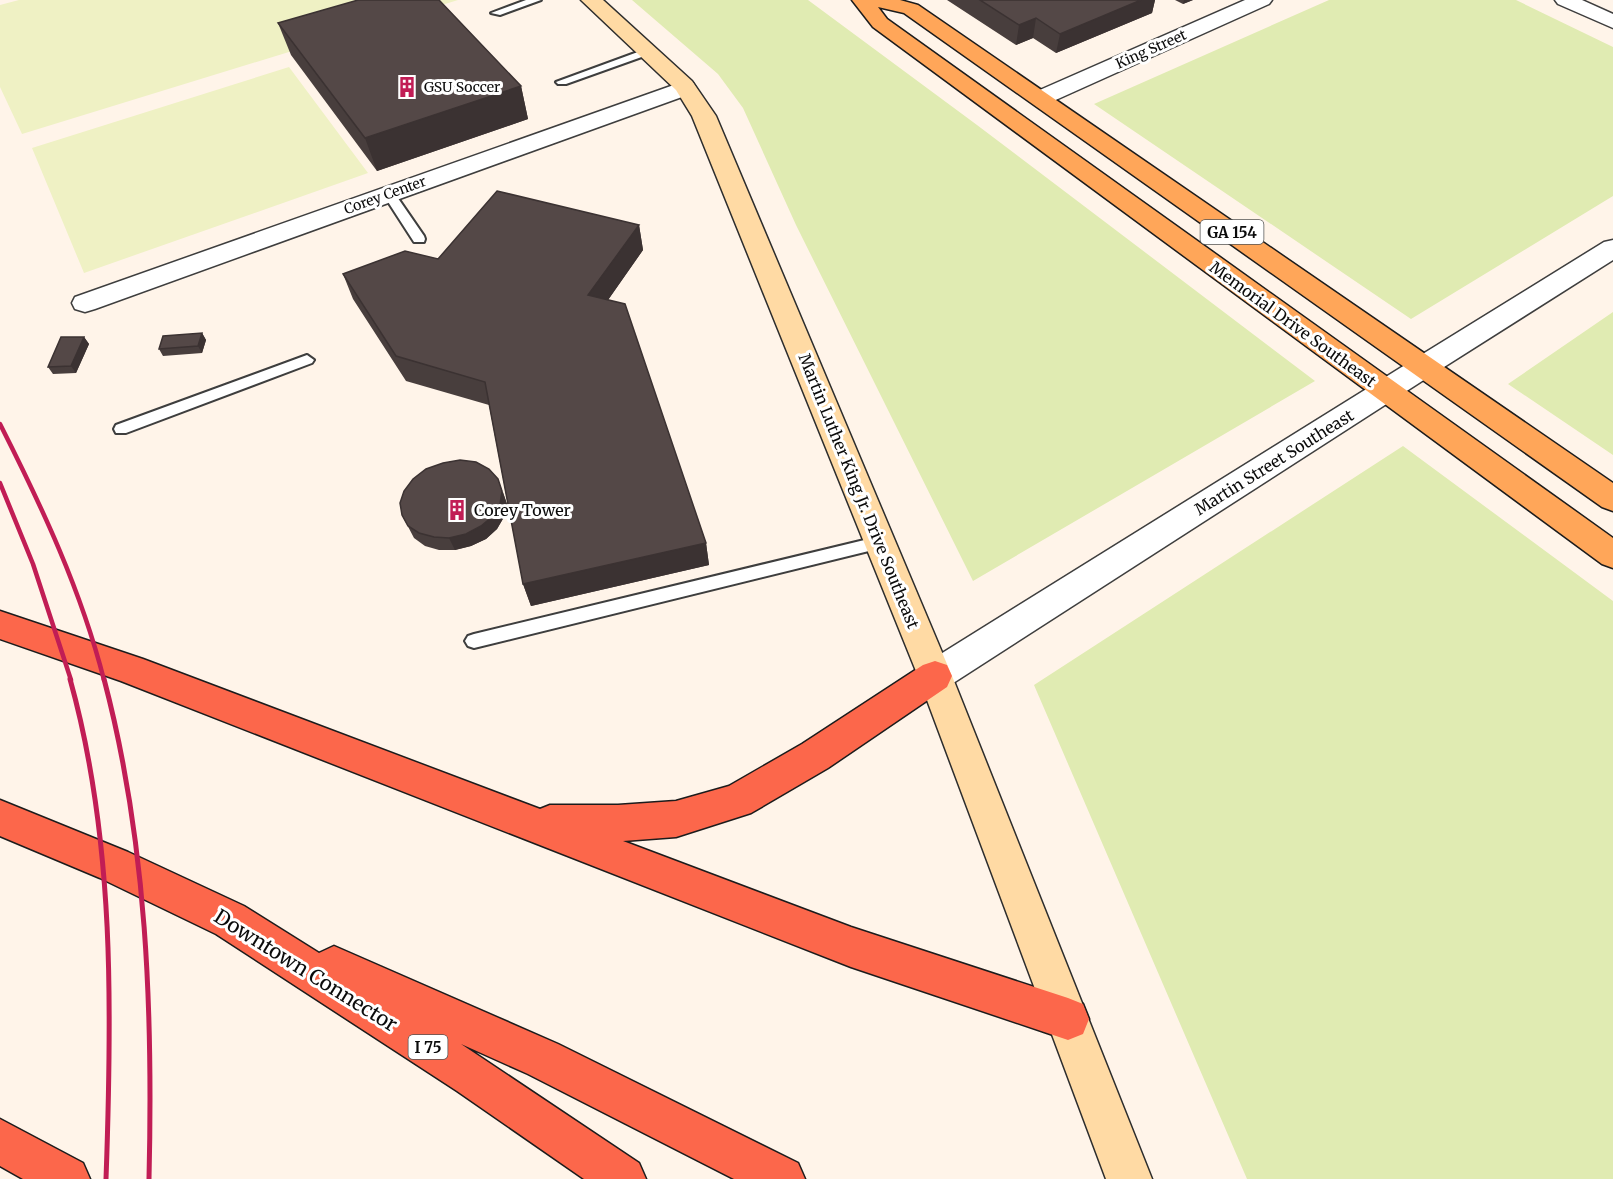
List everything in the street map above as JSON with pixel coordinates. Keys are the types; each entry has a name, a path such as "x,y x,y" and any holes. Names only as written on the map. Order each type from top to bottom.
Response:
{"highway":[{"path":"0,625 131,670 850,947 1068,1019"},
{"path":"529,823 618,823 676,819 738,801 815,756 935,676"},
{"name":"Downtown Connector","path":"0,818 114,865 230,920 462,1069 622,1179"},
{"path":"230,920 543,1059 782,1179"},
{"path":"0,1141 67,1179"}],"main road":[{"name":"Martin Luther King Jr. Drive Southeast","path":"591,0 685,88 704,116 935,676 1129,1179"},
{"name":"Memorial Drive Southeast","path":"862,0 880,23 1613,555"},
{"name":"GA 154","path":"876,0 911,9 1613,499"}],"street":[{"name":"King Street","path":"1041,98 1262,0"},
{"path":"1565,0 1613,22"},
{"name":"Corey Center","path":"85,303 685,88"},
{"name":"Martin Street Southeast","path":"935,676 1613,248"}],"lane":[{"path":"496,13 536,0"},
{"path":"562,82 646,52"},
{"path":"388,194 419,239"},
{"path":"121,429 307,360"},
{"path":"474,641 880,542"}],"green space":[{"path":"19,0 458,0 22,134 0,87 0,5"},
{"path":"632,0 808,0 1315,381 973,581 796,225 743,108 718,74"},
{"path":"1329,0 1516,0 1613,47 1613,196 1411,319 1094,104"},
{"path":"289,67 368,173 84,273 32,148"},
{"path":"1613,312 1613,455 1508,384"},
{"path":"1403,446 1613,601 1613,1179 1247,1179 1034,685"}],"building":[{"name":"GSU Soccer","path":"358,0 439,0 521,86 365,138 278,23"},
{"path":"980,0 1141,0 1060,34 1036,18 1019,25"},
{"path":"497,191 639,225 588,295 625,304 706,543 523,584 485,382 396,356 343,274 405,251 438,259"},
{"path":"202,333 198,346 159,349 163,336"},
{"path":"61,337 84,337 71,366 48,367"},
{"name":"Corey Tower","path":"460,460 476,462 489,469 498,479 502,491 500,504 493,516 466,534 449,538 419,533 408,526 402,515 400,503 404,491 413,479 426,469"}],"railway":[{"path":"0,424 59,549 84,614 104,680"},
{"path":"0,483 33,564 71,680"},
{"path":"70,679 85,740 103,864 109,990 106,1179"},
{"path":"104,679 130,802 144,927 150,1053 149,1179"}],"place":[{"name":"GSU Soccer","path":"407,87"},
{"name":"Corey Tower","path":"457,510"}]}
